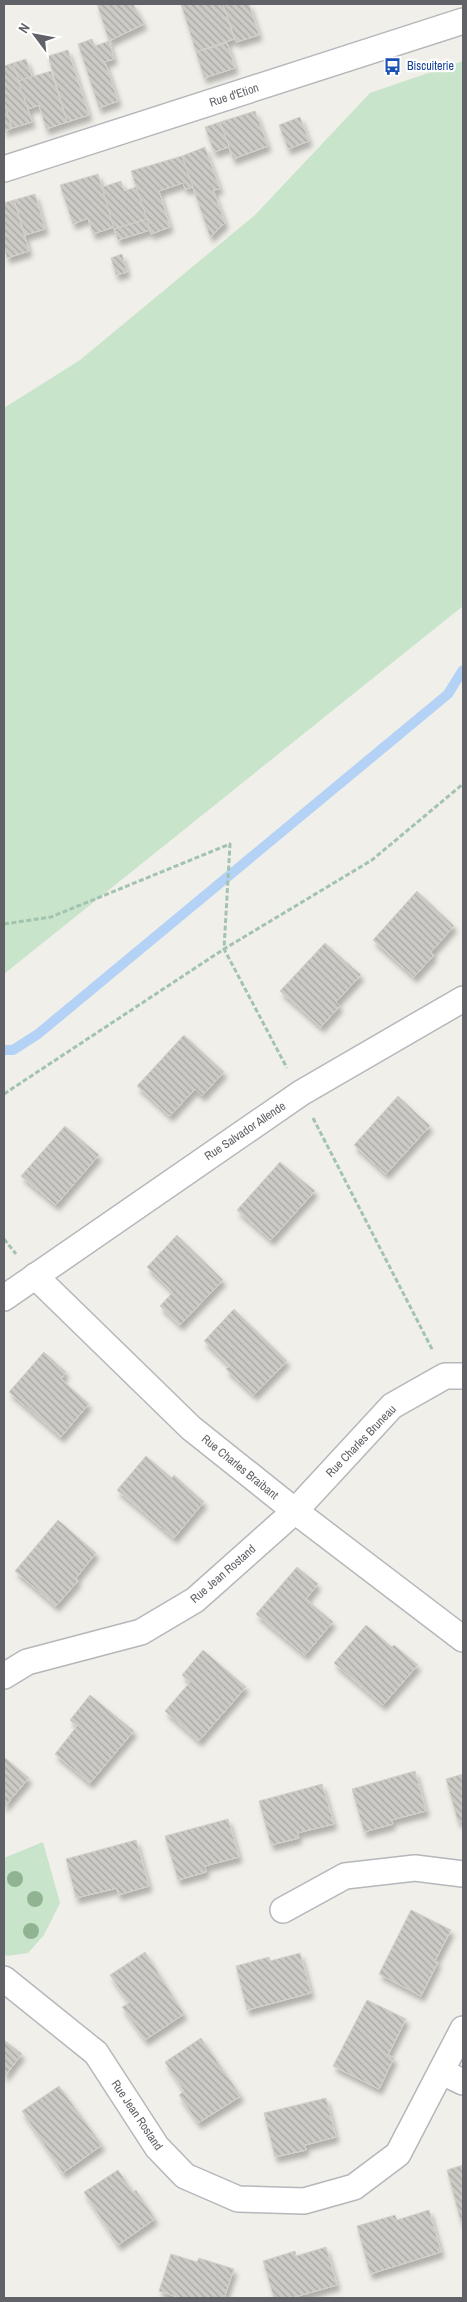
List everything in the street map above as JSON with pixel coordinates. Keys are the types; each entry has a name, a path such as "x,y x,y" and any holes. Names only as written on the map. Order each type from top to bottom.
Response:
{"street":[{"name":"Rue d'Etion","path":"4,169 463,21"},
{"name":"Rue Salvador Allende","path":"4,1298 300,1093 463,1000"},
{"name":"Rue Charles Braibant","path":"35,1276 191,1428 295,1511 463,1639"},
{"name":"Rue Charles Bruneau","path":"295,1511 392,1406 454,1376"},
{"name":"Rue Jean Rostand","path":"4,1676 27,1662 141,1632 195,1600 295,1511"},
{"path":"283,1910 345,1876 415,1868 463,1874"},
{"name":"Rue Jean Rostand","path":"4,1979 96,2053 157,2147 185,2176 238,2199 304,2201 354,2187 398,2154 452,2077 463,2029"}],"path":[{"path":"4,1094 224,949 372,860 463,784"},
{"path":"4,924 51,917 230,844 224,949 454,1376"}],"green space":[{"path":"463,61 463,606 4,974 4,408 80,360 255,215 370,93"},
{"path":"43,1842 60,1903 44,1935 28,1953 7,1956 4,1954 4,1858"}],"building":[{"path":"97,4 133,4 144,24 109,41"},
{"path":"181,4 223,4 234,39 196,52"},
{"path":"223,4 249,4 259,35 236,42"},
{"path":"92,39 95,46 109,41 114,59 105,62 118,101 99,108 78,44"},
{"path":"227,43 235,68 204,78 196,52"},
{"path":"68,50 89,115 67,122 48,56"},
{"path":"26,59 32,77 18,81 13,63"},
{"path":"13,63 32,122 12,128 4,102 4,66"},
{"path":"51,71 67,122 46,129 39,105 28,109 18,81"},
{"path":"4,102 12,128 4,131"},
{"path":"255,111 268,146 233,159 220,122"},
{"path":"300,117 309,141 288,149 279,125"},
{"path":"220,122 229,147 214,152 205,127"},
{"path":"205,147 220,189 213,190 225,223 210,237 182,156"},
{"path":"182,156 193,187 185,189 183,183 159,191 170,227 151,234 131,171"},
{"path":"98,174 114,227 93,234 88,218 73,224 60,185"},
{"path":"121,181 124,191 136,187 147,219 114,229 102,187"},
{"path":"35,194 45,229 25,235 14,200"},
{"path":"14,200 29,251 7,258 4,246 4,203"},
{"path":"147,219 150,230 118,240 114,229"},
{"path":"122,254 127,272 116,275 111,258"},
{"path":"417,891 454,926 431,952 434,955 414,977 373,940"},
{"path":"325,943 361,975 336,1002 340,1006 321,1027 280,991"},
{"path":"184,1035 224,1072 202,1096 195,1089 170,1116 137,1086"},
{"path":"398,1096 430,1126 386,1174 354,1145"},
{"path":"65,1126 99,1155 56,1205 21,1176"},
{"path":"280,1162 315,1191 271,1240 237,1210"},
{"path":"177,1235 223,1280 180,1325 160,1306 173,1292 147,1267"},
{"path":"234,1309 287,1361 254,1395 226,1369 230,1366 204,1341"},
{"path":"44,1352 66,1372 61,1379 89,1404 61,1437 9,1392"},
{"path":"146,1456 172,1478 174,1475 204,1502 174,1538 117,1490"},
{"path":"58,1520 96,1553 76,1578 78,1581 56,1606 15,1571"},
{"path":"297,1567 318,1584 306,1599 333,1622 305,1655 256,1614"},
{"path":"366,1625 392,1647 394,1645 418,1665 383,1705 334,1663"},
{"path":"203,1650 246,1687 199,1741 165,1711 190,1682 182,1675"},
{"path":"90,1695 134,1731 90,1783 55,1754 77,1726 70,1720"},
{"path":"4,1757 29,1778 4,1807"},
{"path":"415,1771 426,1811 391,1820 393,1824 364,1832 352,1789"},
{"path":"463,1774 463,1821 458,1822 446,1779"},
{"path":"322,1784 334,1824 297,1833 299,1838 271,1845 259,1801"},
{"path":"228,1819 239,1857 205,1866 206,1872 178,1880 165,1836"},
{"path":"136,1840 149,1886 118,1895 117,1888 76,1898 66,1859"},
{"path":"411,1910 451,1930 435,1961 438,1962 421,1996 379,1974"},
{"path":"145,1952 184,2014 145,2040 122,2007 129,2003 110,1975"},
{"path":"300,1953 311,1993 247,2010 236,1966 269,1957 270,1961"},
{"path":"367,2000 406,2019 388,2055 394,2058 379,2089 333,2066"},
{"path":"201,2038 241,2096 198,2123 179,2095 184,2091 165,2062"},
{"path":"4,2040 22,2054 4,2077"},
{"path":"59,2086 102,2145 63,2173 22,2111"},
{"path":"326,2098 336,2137 305,2145 306,2150 275,2157 264,2113"},
{"path":"463,2165 463,2221 461,2222 447,2170"},
{"path":"118,2170 133,2192 136,2190 155,2219 118,2245 84,2192"},
{"path":"429,2210 441,2252 370,2274 357,2226 395,2215 397,2220"},
{"path":"326,2247 337,2285 291,2298 274,2298 263,2261 295,2251 296,2256"},
{"path":"171,2254 197,2262 199,2258 234,2269 224,2298 180,2298 159,2291"}],"waterway":[{"path":"4,1050 13,1050 38,1034 448,694 463,670"}],"place":[{"name":"Biscuiterie","path":"393,66"}]}
